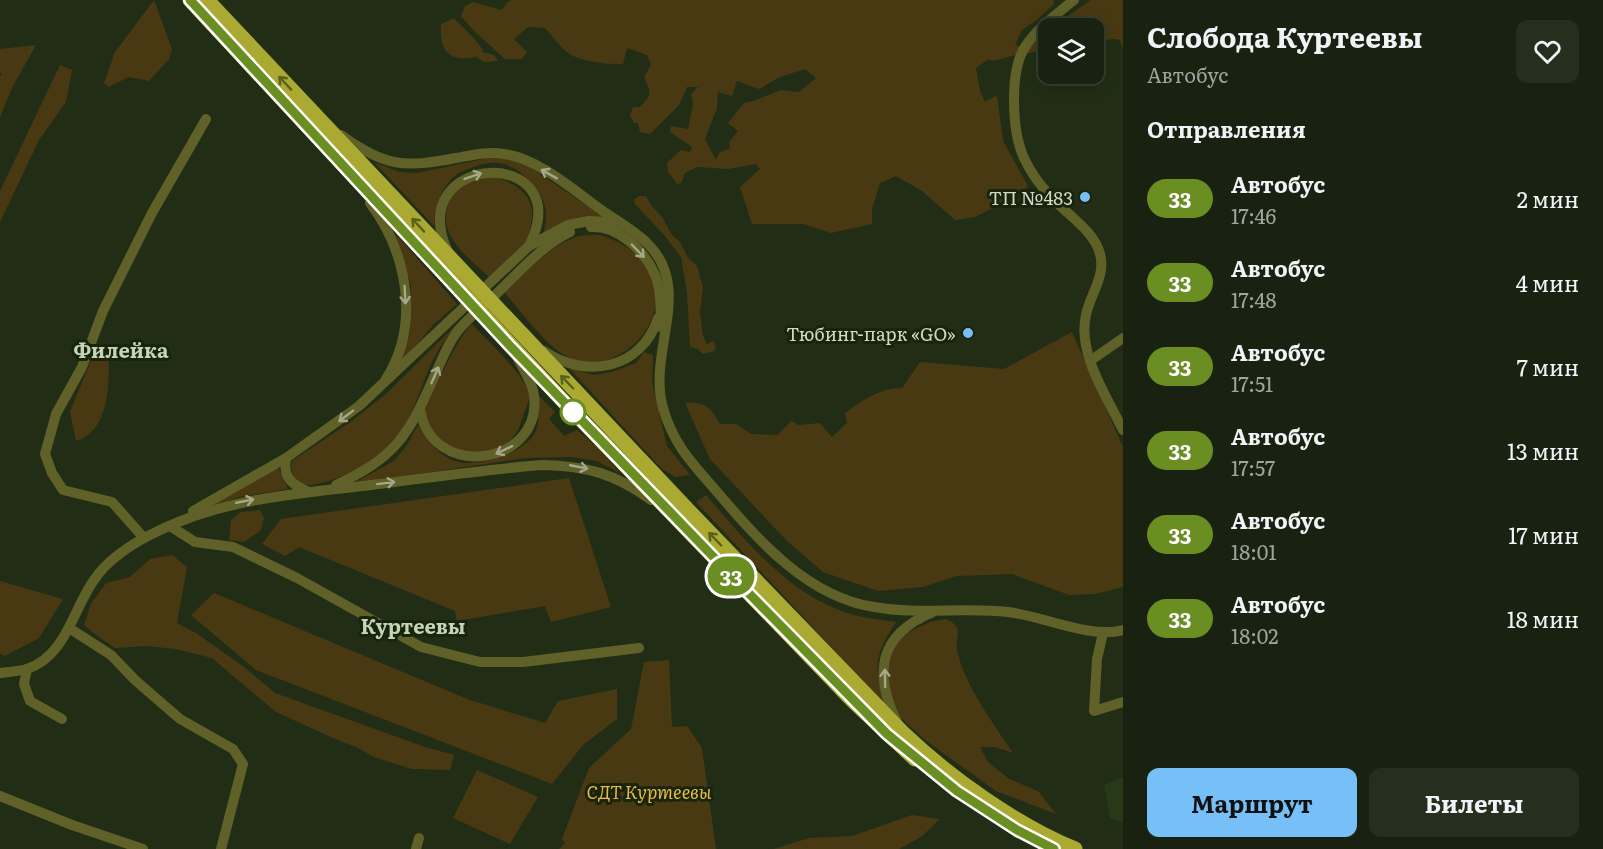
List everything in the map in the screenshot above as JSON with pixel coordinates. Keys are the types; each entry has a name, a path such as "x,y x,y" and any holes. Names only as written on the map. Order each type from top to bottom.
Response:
{"highway":[{"path":"190,0 511,347 854,701 913,757 947,784 1017,830 1054,849"},
{"path":"207,0 522,336 903,733 929,757 989,801 1075,849"}],"street":[{"path":"1074,0 1042,26 1024,48 1014,80 1016,124 1024,159 1050,195 1087,233 1100,252 1102,264 1100,279 1086,314 1085,344 1090,361 1123,430"},
{"path":"315,114 355,145 377,157 398,164 434,162 486,153 504,153 522,158 564,182 649,245 662,263 669,285 667,321 658,377 659,391 672,434 681,450 729,506 772,551 798,573 847,601 875,608 1007,612 1103,633 1123,630"},
{"path":"144,538 112,502 63,490 52,473 45,454 56,414 82,367 103,311 152,213 206,119"},
{"path":"345,168 383,220 393,241 404,282 403,337 394,364 377,391"},
{"path":"455,264 443,237 441,215 443,205 451,190 458,183 477,174 489,172 510,174 529,188 539,216 537,232 529,246"},
{"path":"170,526 286,458 319,436 377,391 529,246 568,225 589,221 607,222 630,229"},
{"path":"327,489 380,462 394,448 405,435 420,408 457,331 549,244 568,232 598,227 616,232 635,246 647,260 656,276 660,293 662,345"},
{"path":"522,336 557,360 568,364 591,368 612,364 631,354 654,331 658,318 660,293"},
{"path":"1090,361 1123,338"},
{"path":"420,408 428,434 448,451 465,456 481,457 498,454 509,448 528,428 533,417 534,406 532,386 511,347"},
{"path":"286,458 287,478 308,492"},
{"path":"0,673 27,669 43,661 56,648 69,628 94,578 111,562 144,538 229,504 327,489 516,467 572,465 626,483 676,518"},
{"path":"170,526 195,542 232,547 297,578 421,647 480,662 523,662 639,648"},
{"path":"903,733 889,705 884,687 887,653 892,640 906,625 937,610"},
{"path":"69,628 111,655 135,680 180,719 232,749 243,764 220,849"},
{"path":"1103,633 1097,659 1094,711 1123,702"},
{"path":"27,669 24,684 30,702 62,719"},
{"path":"0,796 72,825 143,849"}],"shaded area":[{"path":"1123,777 1123,822 1110,818 1104,785"}],"green space":[{"path":"154,0 172,49 169,59 149,81 129,77 108,87 104,83 115,52"},
{"path":"513,0 1053,0 1054,4 1022,30 1015,45 1028,48 1038,39 1038,50 999,60 987,60 976,68 980,91 985,102 997,95 1003,141 1028,186 1022,193 975,217 955,220 922,191 896,176 880,183 872,209 872,224 831,233 803,224 752,224 740,187 760,169 756,164 728,169 697,167 685,173 681,183 677,184 668,172 667,163 681,150 690,152 692,147 670,132 671,126 688,129 693,104 691,94 698,87 687,87 679,105 650,134 640,132 638,123 634,123 630,115 633,107 640,107 649,93 644,77 651,65 647,55 627,48 623,64 587,60 568,53 545,28 528,27 514,39 527,52 522,59 505,59 461,16 465,6 473,2 501,10","holes":["805,69 816,78 799,92 781,90 744,103 728,123 738,131 729,142 730,148 719,153 716,160 705,139 717,108 718,92 732,96 737,81 759,89 780,77"]},
{"path":"1091,0 1123,0 1123,48 1120,40 1112,39 1104,42 1104,18 1065,18"},
{"path":"454,18 483,52 494,55 498,61 484,62 476,57 459,58 448,52 442,41 441,24"},
{"path":"36,45 13,86 0,117 0,77 2,73 0,73 0,49"},
{"path":"60,65 72,70 66,102 39,140 0,222 0,191"},
{"path":"488,158 506,158 524,163 605,218 588,217 572,220 557,225 543,234 546,220 545,206 535,187 517,170 504,164 490,163 465,170 451,180 440,197 434,226 374,162 400,172 417,173"},
{"path":"487,175 516,186 523,192 531,207 532,217 525,244 490,278 457,246 447,227 446,217 449,203 459,188 467,182"},
{"path":"646,196 663,218 671,234 680,242 688,258 697,266 703,288 700,312 703,336 707,344 713,341 716,347 714,351 703,354 698,349 690,347 687,293 681,257 635,204 634,199"},
{"path":"395,233 457,304 434,324 399,365 410,332 411,285"},
{"path":"599,235 623,244 642,260 655,287 656,301 654,314 648,327 630,348 606,360 583,362 572,359 554,348 504,292 540,259 570,239"},
{"path":"465,316 439,349 406,422 383,451 372,460 336,479 306,485 295,478 291,466 292,461 349,423 386,394"},
{"path":"472,324 514,368 527,387 529,395 528,404 515,435 499,448 473,452 447,444 436,436 428,426 425,413 432,391 459,341"},
{"path":"1072,332 1123,447 1123,587 1095,594 1069,595 1012,574 957,576 923,587 878,591 823,572 787,541 710,459 685,403 707,406 720,424 736,424 751,434 778,435 791,421 799,425 820,423 832,437 847,423 845,413 879,392 902,388 920,362 1004,369"},
{"path":"644,352 653,355 652,383 667,446 690,475 675,477 661,468 569,368 594,375 612,372 636,363"},
{"path":"109,354 108,392 101,417 96,427 87,436 76,441 70,412 92,358"},
{"path":"537,394 555,412 549,419 564,436 577,430 598,448 621,474 597,461 572,457 525,458 352,484 394,461 407,445 418,425 435,448 451,460 458,462 490,460 513,452 531,439 536,431"},
{"path":"278,467 288,489 240,497 210,506"},
{"path":"569,478 611,607 551,622 545,606 457,621 455,611 299,547 285,556 262,544 281,519"},
{"path":"706,495 767,562 803,591 848,613 896,622 883,644 878,662 879,681 886,706 696,502"},
{"path":"260,510 264,518 261,530 244,542 229,540 231,520 241,512"},
{"path":"172,555 187,567 177,623 196,633 244,667 275,693 425,747 454,755 450,770 412,769 374,757 276,712 212,658 176,649 146,646 115,648 84,625 91,604 106,583 130,577 150,559"},
{"path":"0,581 63,599 39,638 5,656 0,654"},
{"path":"214,593 470,700 545,723 558,701 617,689 617,719 583,745 552,784 256,670 191,615"},
{"path":"946,619 956,626 958,633 956,645 966,677 1013,753 995,747 980,747 988,762 1009,779 1038,791 1056,814 996,791 925,740 900,717 889,692 888,663 900,636 930,622"},
{"name":"СДТ Куртеевы","path":"669,660 672,727 687,726 702,748 716,849 559,849 565,843 562,839 589,768 631,729 644,662"},
{"name":"СДТ Куртеевы","path":"477,770 538,797 510,844 453,818"},
{"path":"912,815 940,819 921,837 899,849 774,849 809,838 852,836"}],"bus line":[{"name":"33","path":"190,0 511,347 887,734 925,767 986,811 1054,849"}],"place":[{"name":"ТП №483","path":"1085,197"},
{"name":"Тюбинг-парк «GO»","path":"968,333"}],"district":[{"name":"Филейка","path":"121,349"},
{"name":"Куртеевы","path":"413,625"}]}
